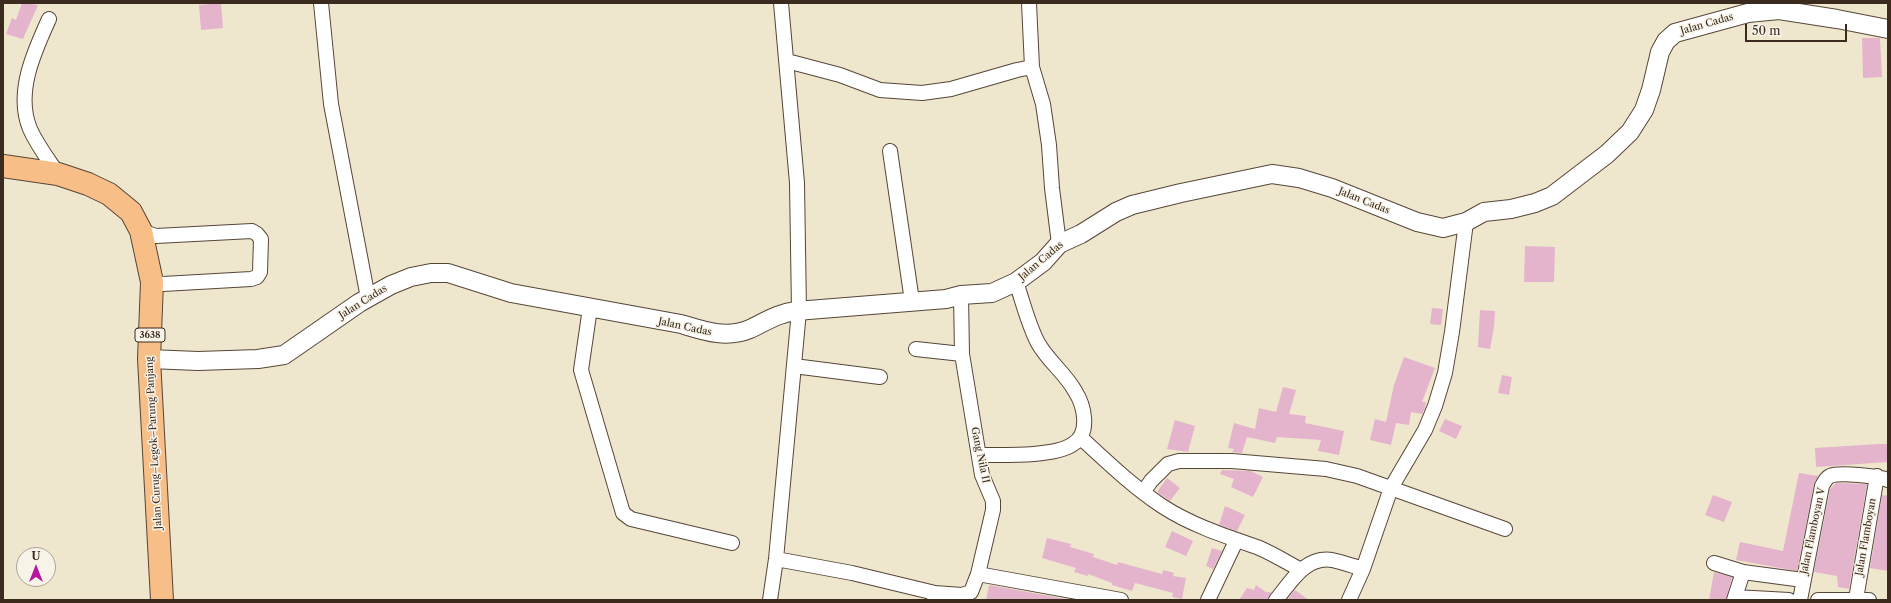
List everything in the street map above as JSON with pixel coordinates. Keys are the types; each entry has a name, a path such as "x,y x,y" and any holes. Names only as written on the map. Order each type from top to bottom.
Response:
{"main road":[{"name":"Jalan Curug–Legok–Parung Panjang","path":"3,166 58,174 88,184 109,194 132,212 141,231 152,282 150,359 162,600"}],"street":[{"path":"321,3 331,104 368,298"},
{"path":"770,600 776,559 799,311 797,183 781,3"},
{"path":"1029,3 1032,67 1043,104 1050,145 1052,188 1059,244"},
{"name":"Jalan Cadas","path":"150,359 198,361 258,359 279,356 292,350 368,298 391,285 412,277 431,273 448,273 511,293 681,324 707,332 722,334 741,332 774,316 799,311 946,299 960,295 992,293 1016,282 1043,262 1059,244 1081,234 1116,212 1132,205 1175,194 1272,174 1299,178 1332,188 1402,216 1443,228 1466,222 1484,212 1530,205 1552,196 1607,154 1630,132 1644,110 1651,90 1660,52 1666,42 1676,33 1748,13 1779,10 1888,29"},
{"path":"49,19 34,52 25,98 26,114 30,128 58,174"},
{"path":"787,61 840,75 880,90 922,92 951,89 1032,67"},
{"path":"890,151 912,301"},
{"path":"1349,600 1363,569 1391,488 1425,430 1435,406 1445,373 1466,222"},
{"path":"141,231 156,236 252,231 261,239 260,272 257,277 251,279 162,284 152,282"},
{"path":"980,455 1020,456 1060,449 1073,444 1080,437 1084,420 1080,400 1072,386 1049,359 1038,343 1016,282"},
{"name":"Gang Nila II","path":"934,597 967,594 971,592 978,574 994,505 984,482 962,354 960,295"},
{"path":"590,308 581,370 623,513 631,519 732,543"},
{"path":"916,349 962,354"},
{"path":"794,366 880,377"},
{"path":"1080,437 1114,470 1162,506 1184,518 1236,541 1273,554 1301,570"},
{"path":"1144,491 1151,481 1168,464 1179,461 1232,461 1326,469 1357,476 1505,529"},
{"name":"Jalan Flamboyan V","path":"1800,600 1822,486 1825,480 1832,475 1882,478"},
{"name":"Jalan Flamboyan","path":"1862,599 1882,478"},
{"path":"1208,600 1236,541"},
{"path":"776,559 852,573 934,597"},
{"path":"1276,600 1301,570 1314,562 1332,560 1363,569"},
{"path":"1714,563 1743,572 1803,580"},
{"path":"1743,572 1734,599 1790,600"},
{"path":"978,574 1121,600"},
{"path":"1818,600 1862,599"}],"building":[{"path":"22,3 38,5 23,39 6,34 12,18 16,20"},
{"path":"221,3 223,28 201,30 199,5"},
{"path":"1862,38 1880,38 1882,77 1863,78"},
{"path":"1525,246 1555,247 1554,282 1524,282"},
{"path":"1432,308 1443,309 1441,325 1430,324"},
{"path":"1480,310 1495,311 1490,349 1478,347"},
{"path":"1404,357 1435,368 1422,402 1426,402 1425,408 1422,414 1411,412 1409,425 1396,423 1391,445 1370,440 1375,419 1386,422 1394,385"},
{"path":"1502,375 1512,377 1509,395 1498,393"},
{"path":"1283,387 1296,390 1289,414 1306,416 1305,423 1344,431 1339,455 1318,451 1321,440 1277,437 1275,443 1247,437 1242,453 1232,452 1234,449 1228,448 1234,423 1255,429 1259,408 1276,412"},
{"path":"1445,419 1462,426 1456,439 1439,431"},
{"path":"1175,420 1195,426 1188,452 1167,449"},
{"path":"1888,444 1888,462 1816,467 1815,448"},
{"path":"1222,470 1251,471 1263,477 1253,497 1231,487 1234,479 1220,474"},
{"path":"1799,473 1818,476 1814,484 1797,571 1736,560 1740,542 1783,551"},
{"path":"1167,478 1180,488 1170,501 1157,492"},
{"path":"1836,483 1867,484 1849,589 1838,587 1837,576 1814,572 1830,489"},
{"path":"1713,495 1732,502 1724,522 1705,515"},
{"path":"1882,495 1888,496 1888,571 1870,568"},
{"path":"1225,506 1245,515 1237,531 1219,525"},
{"path":"1172,531 1193,541 1186,556 1165,547"},
{"path":"1047,538 1071,544 1070,547 1094,554 1093,557 1117,565 1118,562 1162,574 1163,570 1174,573 1173,576 1186,578 1182,599 1172,597 1173,593 1135,583 1132,591 1112,585 1112,583 1088,574 1088,576 1074,572 1076,568 1042,558"},
{"path":"1212,548 1222,551 1213,569 1206,566"},
{"path":"1714,572 1732,577 1726,600 1709,600"},
{"path":"989,585 1066,599 1066,600 986,600"},
{"path":"1256,585 1266,592 1271,592 1268,600 1239,600 1247,588 1254,590"},
{"path":"1295,590 1309,600 1287,600"}]}
